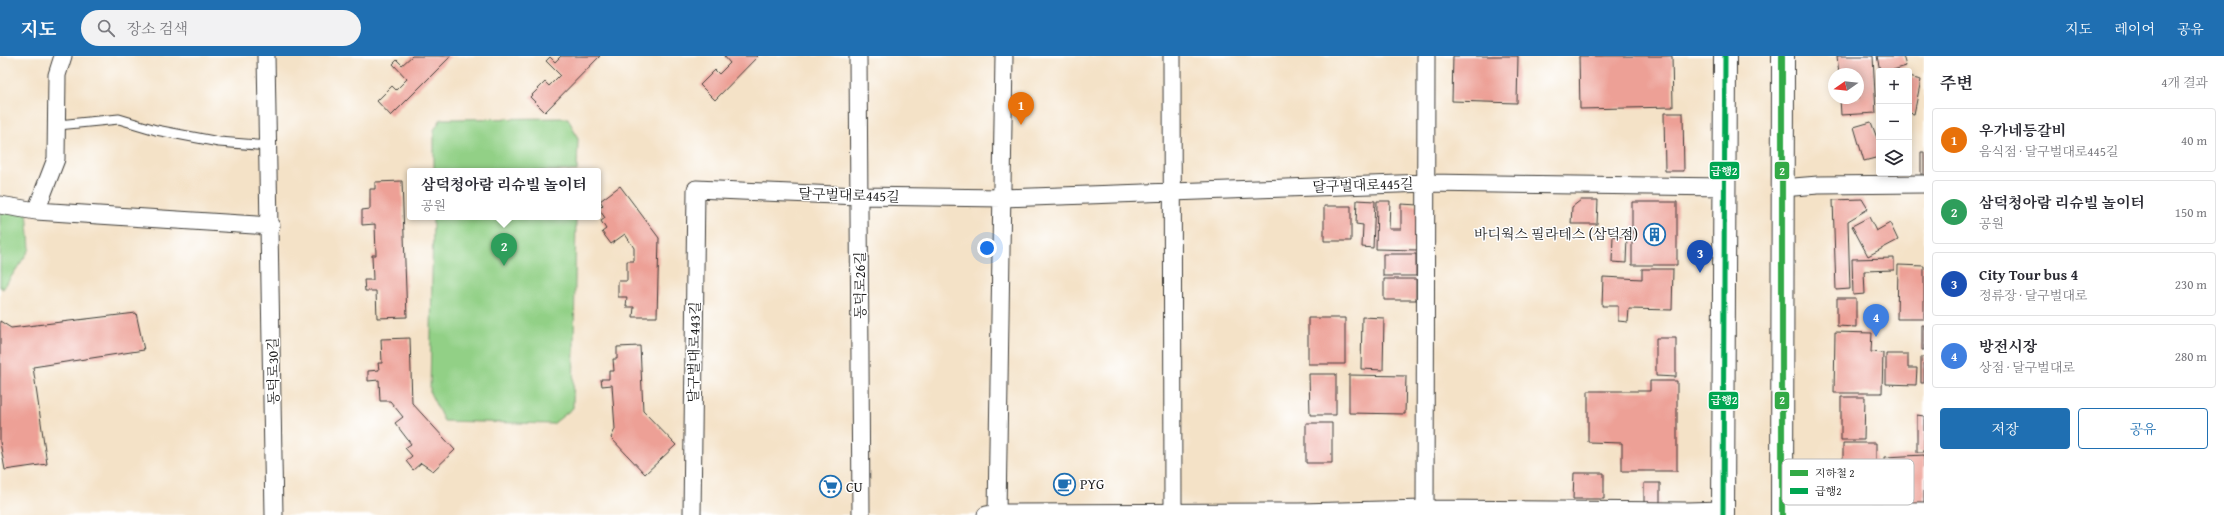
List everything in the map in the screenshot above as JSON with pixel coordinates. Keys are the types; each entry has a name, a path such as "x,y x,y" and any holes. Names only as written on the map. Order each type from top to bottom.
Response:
{"main road":[{"path":"1723,512 1725,56"},
{"path":"1782,513 1783,56"}],"street":[{"path":"36,211 56,160 58,125 57,75 63,56"},
{"name":"동덕로30길","path":"266,56 271,226 274,515"},
{"name":"동덕로26길","path":"858,56 861,515"},
{"path":"1004,56 1002,198 991,514 1173,512 1723,512"},
{"path":"1172,56 1173,512"},
{"path":"1425,512 1426,56"},
{"name":"달구벌대로445길","path":"696,189 859,196 1002,198 1426,183 1725,187"},
{"path":"1782,188 1924,184"},
{"name":"달구벌대로443길","path":"692,515 696,189"},
{"path":"0,206 36,211 271,226"},
{"path":"1782,513 1924,511"}],"lane":[{"path":"58,125 119,119 156,130 219,142 269,146"}],"green space":[{"path":"568,118 578,139 577,168 434,168 434,130 441,119"},
{"path":"0,208 27,210 30,249 3,289 0,287"},
{"path":"433,220 576,220 573,408 553,424 444,421 430,393"}],"building":[{"path":"412,56 451,56 391,116 377,101 392,86 396,90 407,79 393,64 397,60 402,65"},
{"path":"561,56 600,56 545,112 530,97 545,82 549,86 560,75 546,61 550,57 555,62"},
{"path":"724,56 758,56 715,100 700,85 715,70 719,74 730,63"},
{"path":"1453,56 1518,56 1517,103 1452,101"},
{"path":"1579,56 1672,56 1673,107 1580,109"},
{"path":"1837,56 1873,56 1876,113 1841,115 1840,104 1864,104 1864,68 1838,68"},
{"path":"1877,56 1903,56 1906,66 1900,68 1879,68"},
{"path":"1912,78 1921,80 1914,114 1912,114"},
{"path":"1664,113 1683,113 1684,171 1665,171"},
{"path":"1871,122 1876,135 1876,158 1864,161 1854,127"},
{"path":"1921,152 1924,152 1924,177 1921,177"},
{"path":"402,181 407,317 377,318 376,291 365,291 364,280 373,280 372,255 376,255 375,224 362,225 362,210 370,209 370,189 375,189 375,182"},
{"path":"620,186 659,238 657,317 633,317 634,307 626,307 627,297 618,297 618,281 627,281 627,261 634,261 634,248 625,234 611,244 602,232 606,229 601,221 605,218 601,212 601,207 603,205 601,200"},
{"path":"1862,199 1868,209 1848,221 1850,289 1836,290 1833,200"},
{"path":"1357,200 1375,201 1373,248 1362,247 1363,225 1356,224"},
{"path":"1581,200 1598,200 1597,224 1571,224 1572,207"},
{"path":"1377,201 1390,201 1389,229 1401,229 1401,204 1418,205 1417,250 1376,249"},
{"name":"바디웍스 필라테스 (삼덕점)","path":"1632,202 1677,202 1677,265 1632,265"},
{"path":"1324,206 1351,206 1351,241 1324,241"},
{"path":"1869,217 1876,231 1890,223 1898,240 1868,256 1852,226"},
{"path":"1613,236 1627,237 1626,263 1612,262"},
{"path":"1383,254 1416,254 1416,276 1383,276"},
{"path":"1894,258 1894,270 1864,271 1865,294 1853,295 1852,259"},
{"path":"1898,265 1924,266 1924,319 1897,319"},
{"path":"1642,269 1673,269 1672,310 1629,309 1628,322 1618,321 1618,306 1602,306 1603,277 1642,279"},
{"path":"1384,279 1416,279 1416,300 1384,300"},
{"path":"1837,298 1856,298 1856,327 1837,326"},
{"path":"136,313 144,350 33,367 47,464 5,470 0,442 0,321 11,328"},
{"path":"1362,317 1384,318 1383,370 1361,369"},
{"path":"1308,318 1345,318 1345,364 1308,364"},
{"path":"1922,325 1924,325 1924,350 1922,350"},
{"path":"1835,332 1872,333 1871,352 1883,353 1882,393 1834,393"},
{"path":"410,338 412,403 455,450 433,471 421,463 413,470 406,461 412,456 405,448 411,444 395,423 403,417 390,401 380,401 379,380 368,381 368,371 379,370 378,363 382,363 381,339"},
{"path":"1656,338 1676,338 1676,377 1656,376"},
{"path":"640,346 643,411 676,445 645,474 611,438 615,429 612,385 602,386 601,379 609,379 609,371 614,371 613,359 617,359 617,347"},
{"path":"1886,354 1908,354 1908,368 1917,368 1916,385 1886,384"},
{"path":"1921,357 1924,357 1924,383 1921,383"},
{"path":"1309,374 1336,374 1336,415 1310,415"},
{"path":"1349,375 1406,376 1405,414 1349,413"},
{"path":"1650,381 1677,381 1677,471 1622,471 1622,443 1588,442 1588,391 1650,391"},
{"path":"1841,397 1865,397 1864,440 1841,440"},
{"path":"1917,415 1924,416 1924,452 1917,452"},
{"path":"1306,423 1332,423 1332,463 1306,463"},
{"path":"1843,443 1876,443 1876,459 1843,459"},
{"path":"1924,455 1924,503 1914,504 1914,459 1885,459 1885,457"},
{"path":"1574,473 1604,473 1604,499 1573,499"},
{"path":"1644,483 1660,483 1660,507 1644,506"},
{"path":"1887,505 1906,505 1887,507"}],"metro line":[{"name":"2","path":"1782,56 1782,515"}],"transit line":[{"name":"급행2","path":"1723,515 1725,56"},
{"name":"급행2","path":"1782,459 1783,56"},
{"name":"급행2","path":"1782,505 1782,515"}],"place":[{"name":"우가네등갈비","path":"1021,125"},
{"name":"바디웍스 필라테스 (삼덕점)","path":"1654,234"},
{"name":"삼덕청아람 리슈빌 놀이터","path":"504,266"},
{"name":"City Tour bus 4","path":"1700,273"},
{"name":"방전시장","path":"1876,337"},
{"name":"PYG","path":"1064,484"},
{"name":"CU","path":"831,487"}]}
